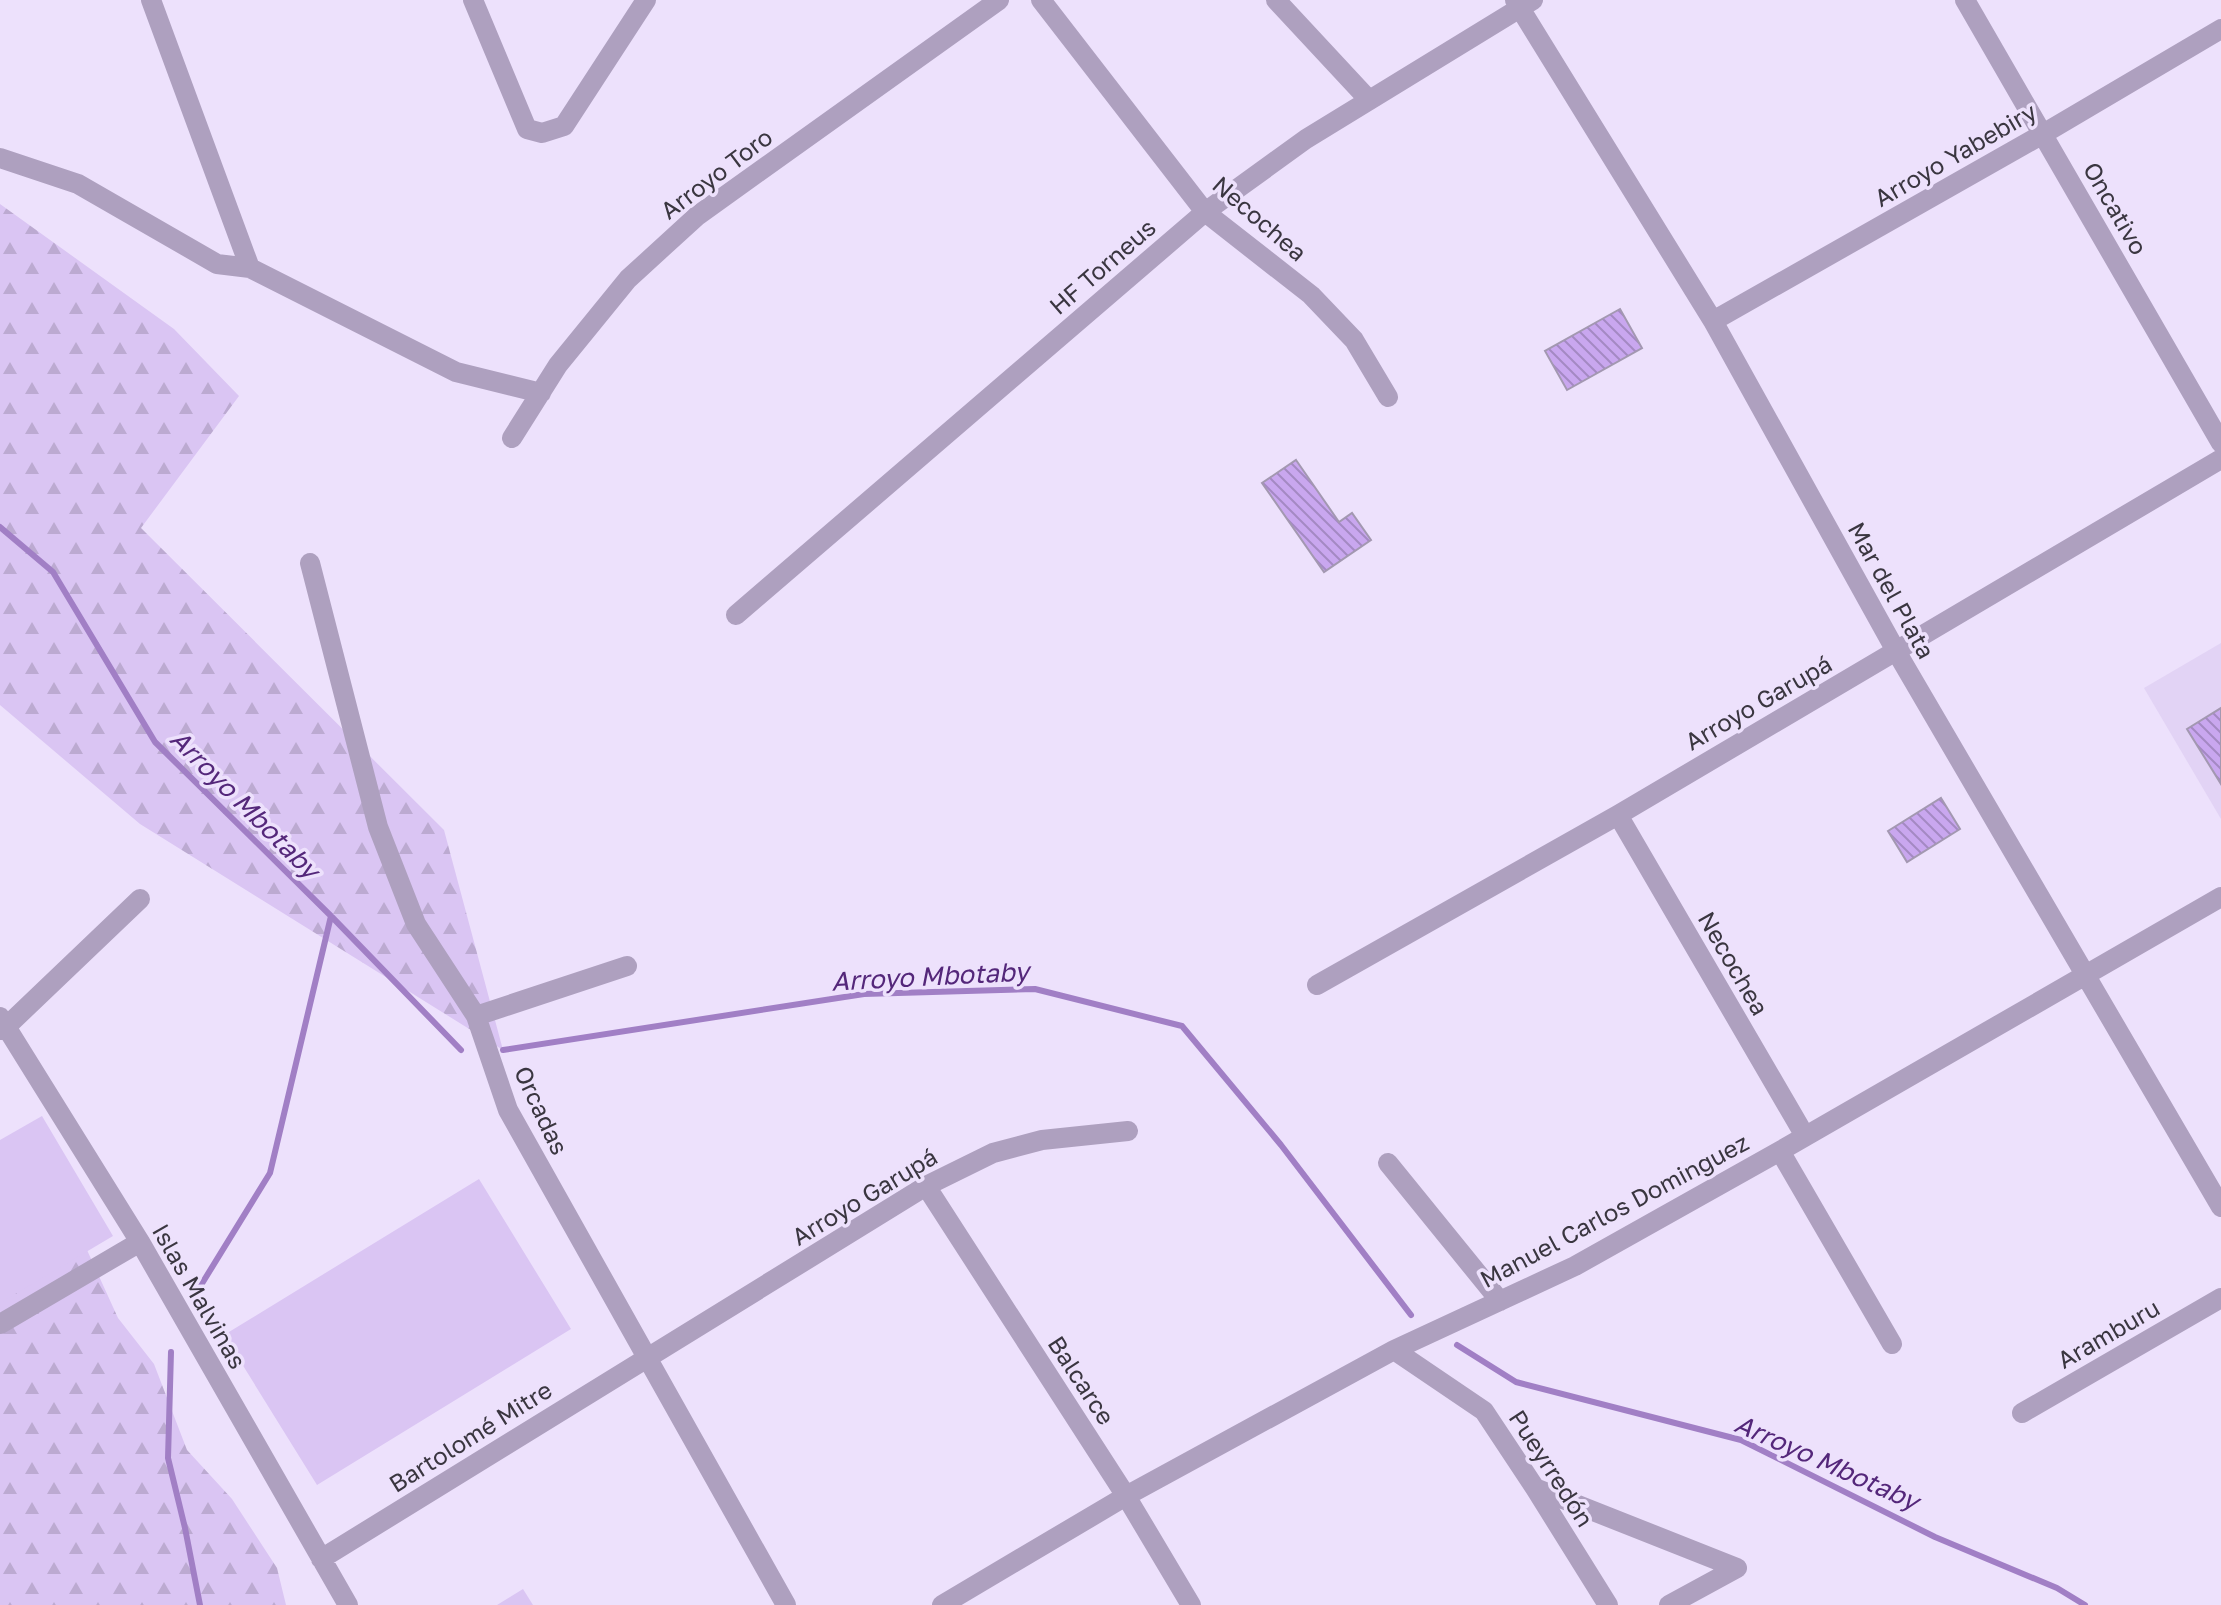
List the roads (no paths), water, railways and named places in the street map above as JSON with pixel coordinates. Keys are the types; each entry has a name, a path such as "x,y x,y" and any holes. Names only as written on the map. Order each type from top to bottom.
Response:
{"street":[{"path":"151,0 250,268"},
{"path":"473,0 527,129 542,133 564,126 646,0"},
{"name":"Arroyo Toro","path":"512,438 558,365 628,279 697,216 999,0"},
{"name":"Necochea","path":"1041,0 1205,212 1311,295 1354,340 1388,397"},
{"path":"1276,0 1369,100"},
{"name":"Oncativo","path":"1965,0 2221,443"},
{"name":"HF Torneus","path":"736,615 1205,212 1306,139 1523,2"},
{"name":"Mar del Plata","path":"1523,2 1713,321 1896,651 2221,1207"},
{"name":"Arroyo Yabebiry","path":"1713,321 2221,29"},
{"path":"0,158 78,184 217,264 250,268 456,372 541,393"},
{"name":"Arroyo Garupá","path":"1317,985 1618,815 2221,459"},
{"name":"Orcadas","path":"310,563 378,827 416,924 476,1016 508,1110 786,1605"},
{"name":"Necochea","path":"1618,815 1805,1136"},
{"name":"Manuel Carlos Dominguez","path":"942,1605 1126,1496 1394,1350 1575,1266 2221,897"},
{"path":"2,1024 140,899"},
{"path":"476,1016 627,966"},
{"name":"Islas Malvinas","path":"2,1024 140,1242 348,1605"},
{"name":"Arroyo Garupá","path":"646,1358 926,1186 993,1153 1042,1140 1128,1131"},
{"path":"1780,1151 1892,1344"},
{"path":"1388,1163 1500,1301"},
{"name":"Balcarce","path":"926,1186 1126,1496 1191,1605"},
{"path":"0,1324 140,1242"},
{"name":"Aramburu","path":"2022,1413 2221,1298"},
{"name":"Pueyrredón","path":"1394,1350 1484,1411 1608,1605"},
{"name":"Bartolomé Mitre","path":"321,1559 646,1358"},
{"path":"1535,1488 1737,1568 1669,1605"}],"waterway":[{"name":"Arroyo Mbotaby","path":"0,527 53,572 155,742 461,1050"},
{"path":"198,1290 270,1173 331,916"},
{"name":"Arroyo Mbotaby","path":"503,1050 864,994 1035,989 1182,1026 1281,1145 1411,1315"},
{"name":"Arroyo Mbotaby","path":"1457,1345 1516,1382 1741,1440 1935,1537 2057,1588 2085,1605"},
{"path":"171,1352 168,1458 200,1605"}]}
